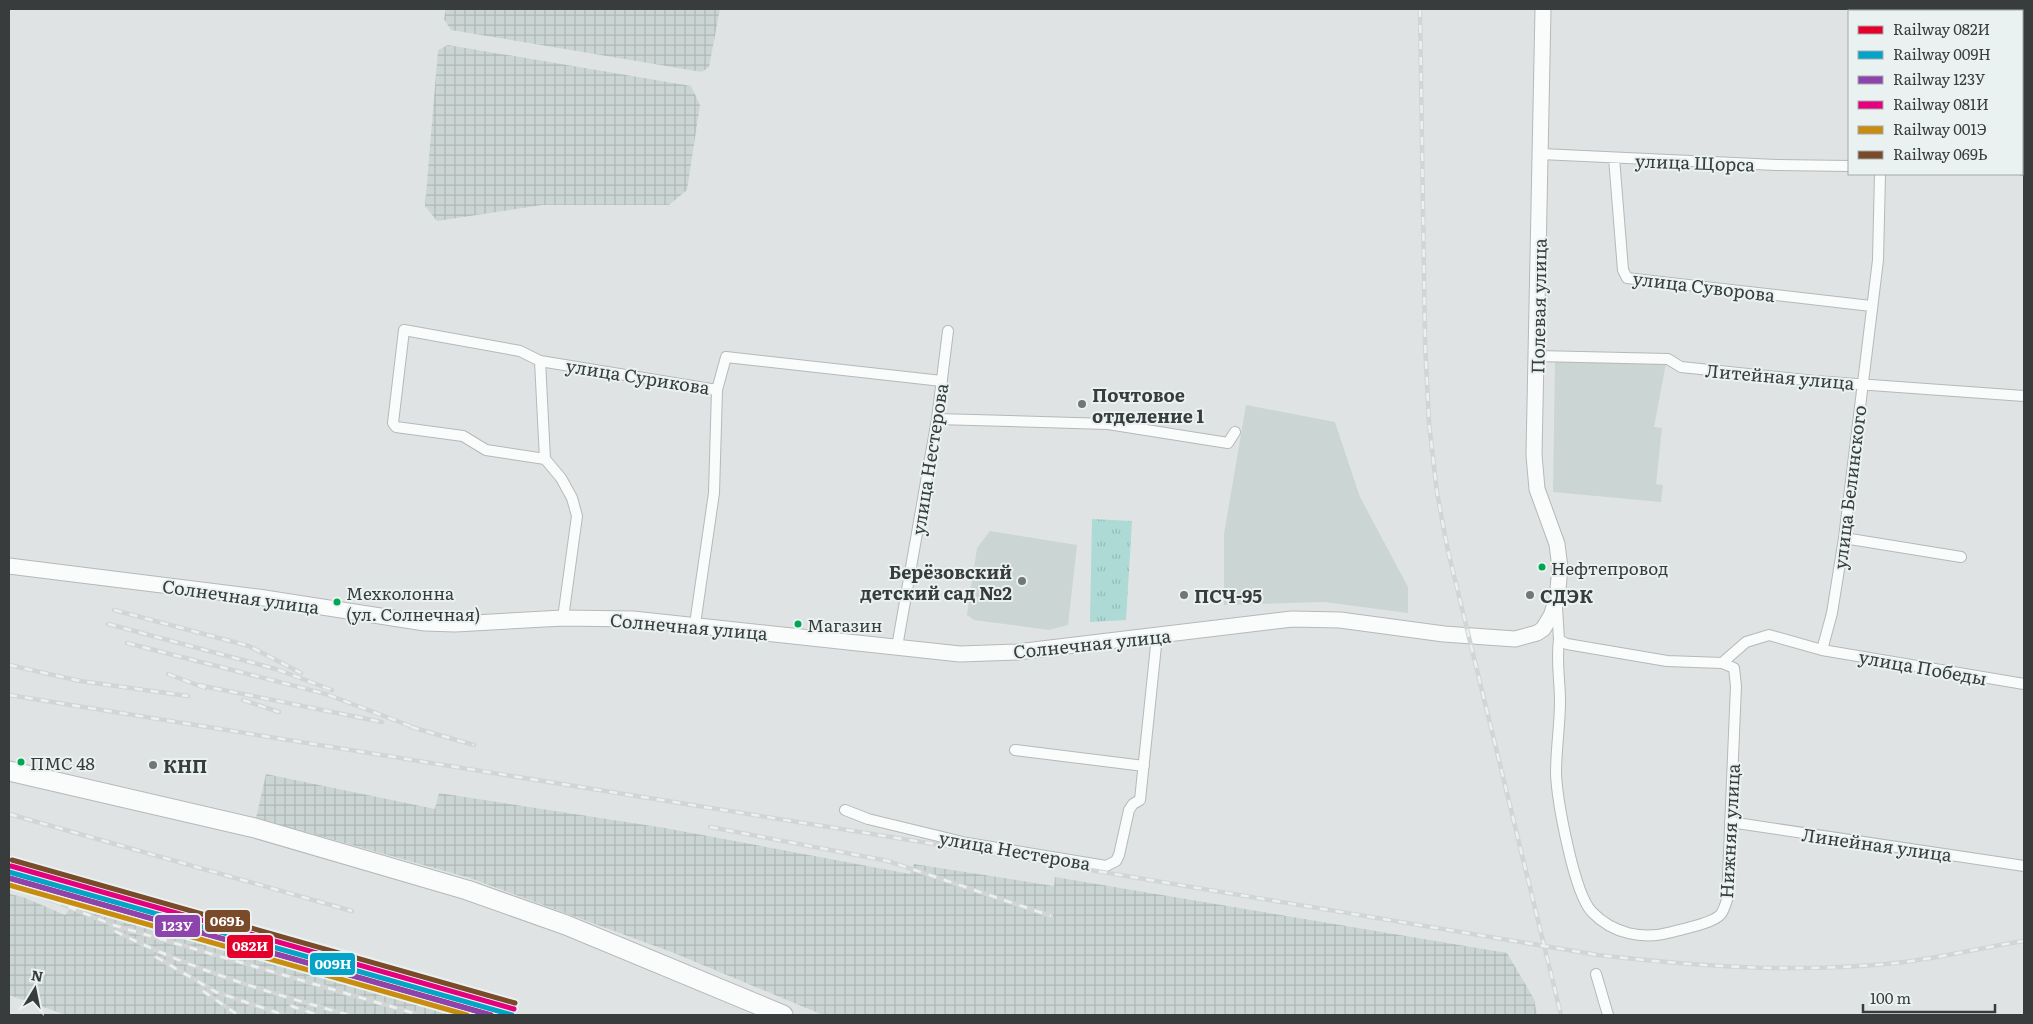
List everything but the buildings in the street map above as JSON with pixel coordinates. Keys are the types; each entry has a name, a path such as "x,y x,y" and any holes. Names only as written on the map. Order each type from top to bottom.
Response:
{"highway":[{"path":"9,771 255,828 466,890 566,925 783,1015"}],"street":[{"name":"Полевая улица","path":"1544,9 1535,473 1542,504 1557,544 1560,568 1557,598"},
{"name":"улица Щорса","path":"1541,154 1848,166"},
{"name":"улица Суворова","path":"1614,158 1623,270 1627,278 1872,306"},
{"name":"улица Белинского","path":"1822,650 1832,614 1844,538 1878,260 1880,175"},
{"name":"улица Сурикова","path":"545,459 486,450 463,436 396,427 393,423 404,330 520,351 540,361 717,390 726,356 942,381"},
{"name":"улица Нестерова","path":"896,647 937,419 948,331"},
{"name":"Литейная улица","path":"1537,356 1668,360 1681,367 2024,396"},
{"path":"540,361 545,459 561,478 572,498 577,516 563,618"},
{"path":"695,624 714,493 717,390"},
{"path":"937,419 1108,424 1228,443 1235,432"},
{"path":"1844,538 1961,557"},
{"name":"Солнечная улица","path":"9,566 258,597 425,622 455,624 563,618 632,619 695,624 960,654 1017,652 1292,619 1340,620 1444,634 1515,639 1536,633 1542,628 1551,616 1557,598"},
{"path":"1557,598 1559,640 1567,644 1667,660 1722,663"},
{"name":"улица Победы","path":"1722,663 1746,642 1761,635 1779,636 1822,650 2024,684"},
{"name":"улица Нестерова","path":"845,810 868,819 967,843 1106,866 1116,861 1129,810 1133,804 1140,800 1157,636"},
{"name":"Нижняя улица","path":"1559,640 1557,656 1560,701 1556,774 1566,842 1585,902 1591,912 1609,926 1623,933 1658,936 1720,916 1727,900 1736,686 1734,668 1722,663"},
{"path":"1015,750 1144,766"},
{"name":"Линейная улица","path":"1730,822 2024,866"},
{"path":"1596,974 1608,1015"}],"shaded area":[{"path":"446,9 720,9 709,67 702,72 451,30 444,19"},
{"path":"448,45 691,86 700,105 687,190 669,205 542,205 437,221 425,206 438,50"},
{"path":"1555,360 1666,363 1654,427 1662,428 1656,484 1663,485 1661,502 1553,492"},
{"path":"1246,405 1335,422 1360,497 1408,587 1408,613 1324,602 1224,605 1224,534"},
{"name":"Берёзовский детский сад №2","path":"990,531 1077,545 1068,625 1049,630 974,620 967,615 977,548"},
{"path":"266,774 435,809 439,793 665,828 910,874 914,864 1054,886 1055,877 1507,953 1534,999 1537,1015 823,1015 674,953 470,878 256,818"},
{"path":"9,894 23,897 65,915 73,904 455,1015 66,1015 9,995"}],"green space":[{"path":"1092,519 1132,521 1126,620 1090,622"}],"railway":[{"path":"1420,9 1425,342 1429,423 1437,493 1448,551 1561,1015"},
{"path":"114,610 249,646 301,673"},
{"path":"108,624 276,669 332,690"},
{"path":"127,643 326,694 418,729"},
{"path":"9,665 80,681 188,696"},
{"path":"168,674 205,688"},
{"path":"198,685 382,722"},
{"path":"9,695 953,847 1598,955 1742,967 1850,967 1938,957 2024,941"},
{"path":"243,700 279,712"},
{"path":"411,727 474,745"},
{"path":"9,814 352,911"},
{"path":"710,827 888,861 1051,916"},
{"path":"9,883 113,925 420,1015"},
{"path":"115,931 143,945 230,979 349,1015"},
{"path":"156,957 216,992 284,1015"},
{"path":"203,991 238,1015"},
{"path":"291,1006 318,1015"}],"rail line":[{"name":"069Ь","path":"12,860 515,1003"},
{"name":"081И","path":"11,866 514,1009"},
{"name":"009Н","path":"9,872 512,1015"},
{"name":"082И","path":"9,878 491,1015"},
{"name":"123У","path":"9,878 490,1015"},
{"name":"001Э","path":"9,885 467,1015"}],"place":[{"name":"Почтовое отделение 1","path":"1082,404"},
{"name":"Нефтепровод","path":"1542,567"},
{"name":"Берёзовский детский сад №2","path":"1022,581"},
{"name":"ПСЧ-95","path":"1184,595"},
{"name":"СДЭК","path":"1530,595"},
{"name":"Мехколонна (ул. Солнечная)","path":"337,602"},
{"name":"Магазин","path":"798,624"},
{"name":"ПМС 48","path":"21,762"},
{"name":"КНП","path":"153,765"}]}
